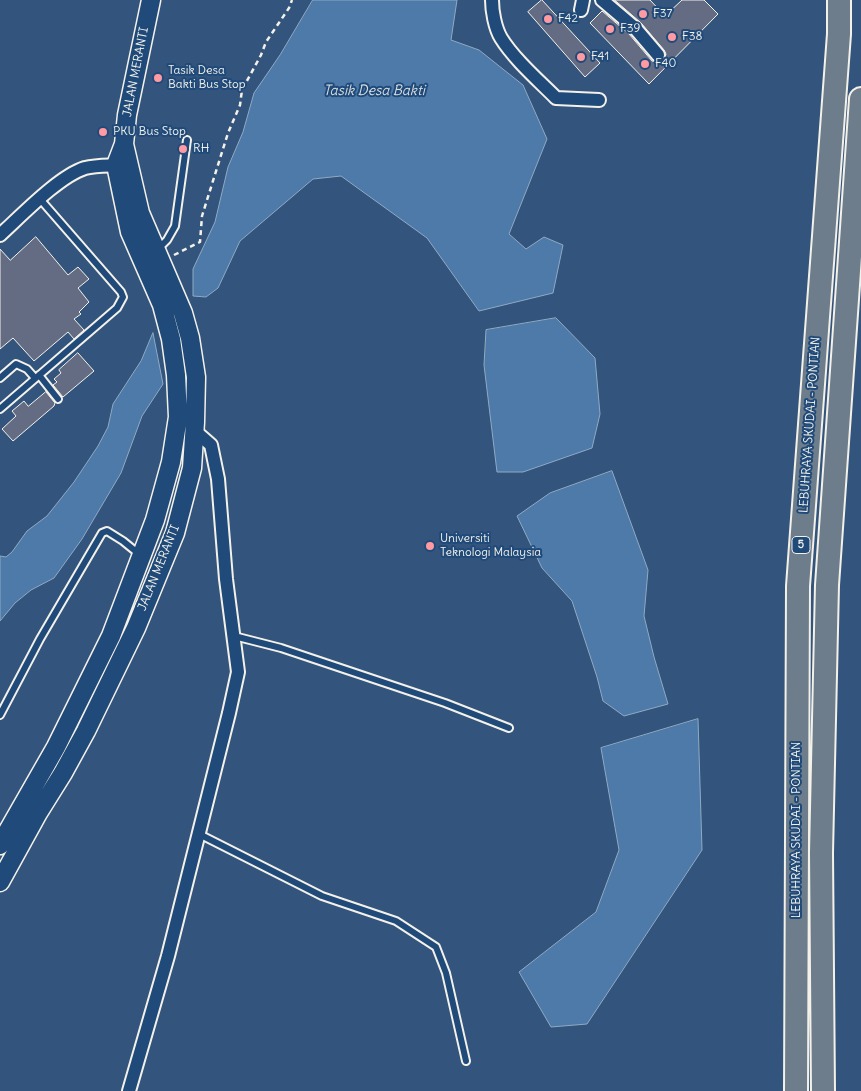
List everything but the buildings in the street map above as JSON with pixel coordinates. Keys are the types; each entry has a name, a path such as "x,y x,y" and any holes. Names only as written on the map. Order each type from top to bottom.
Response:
{"highway":[{"name":"LEBUHRAYA SKUDAI - PONTIAN","path":"796,1091 798,586 838,44 839,0"},
{"name":"LEBUHRAYA SKUDAI - PONTIAN","path":"823,1091 821,853 827,585 861,98"}],"street":[{"name":"JALAN MERANTI","path":"0,845 56,747 111,636 156,520 172,462 178,417 176,375 171,339 162,305 130,232 123,165 127,115 151,0"},
{"path":"492,0 492,7 500,36 556,98 599,100"},
{"path":"602,0 635,28 658,55"},
{"name":"JALAN MERANTI","path":"0,882 86,731 136,628 163,564 180,516 192,468 196,378 190,338 183,313 140,214 123,165"},
{"path":"0,235 64,178 84,168 123,165"},
{"path":"129,1091 168,956 238,672 226,578 218,479 211,445 194,431"}],"lane":[{"path":"158,256 175,226 187,140"},
{"path":"0,409 117,308 123,297 121,292 40,199"},
{"path":"0,378 16,364 37,377 58,399"},
{"path":"0,715 40,640 102,533 107,531 123,541 142,557"},
{"path":"234,636 281,648 445,702 509,728"},
{"path":"198,834 322,896 396,921 436,947 446,973 466,1061"}],"path":[{"path":"158,256 186,250 200,242 202,216 228,133 240,105 242,90 266,42 290,8 292,0"}],"shaded area":[{"name":"Universiti Teknologi Malaysia","path":"0,0 861,0 861,1091 0,1091"}],"water":[{"name":"Tasik Desa Bakti","path":"313,0 457,0 451,40 479,50 523,85 547,139 509,234 526,249 544,237 563,245 553,293 479,311 427,238 341,176 313,179 240,241 218,288 206,297 193,296 193,269 215,222 228,167 243,132 254,93 280,55"},
{"path":"556,318 595,358 600,414 592,448 523,472 497,472 484,365 486,330"},
{"path":"153,333 163,384 142,416 121,473 82,539 54,578 31,590 15,603 0,621 0,556 6,557 12,552 27,531 47,516 74,482 98,446 108,427 113,404 141,361"},
{"path":"612,471 648,570 644,616 668,704 624,716 603,701 572,601 542,568 517,516 550,493"},
{"path":"698,719 702,850 587,1024 551,1027 519,972 596,912 619,850 601,748"}],"place":[{"name":"F37","path":"643,14"},
{"name":"F42","path":"548,19"},
{"name":"F39","path":"610,29"},
{"name":"F38","path":"672,37"},
{"name":"F41","path":"581,57"},
{"name":"F40","path":"645,64"},
{"name":"Tasik Desa Bakti Bus Stop","path":"158,78"},
{"name":"PKU Bus Stop","path":"103,132"},
{"name":"RH","path":"183,149"},
{"name":"Universiti Teknologi Malaysia","path":"430,546"}]}
